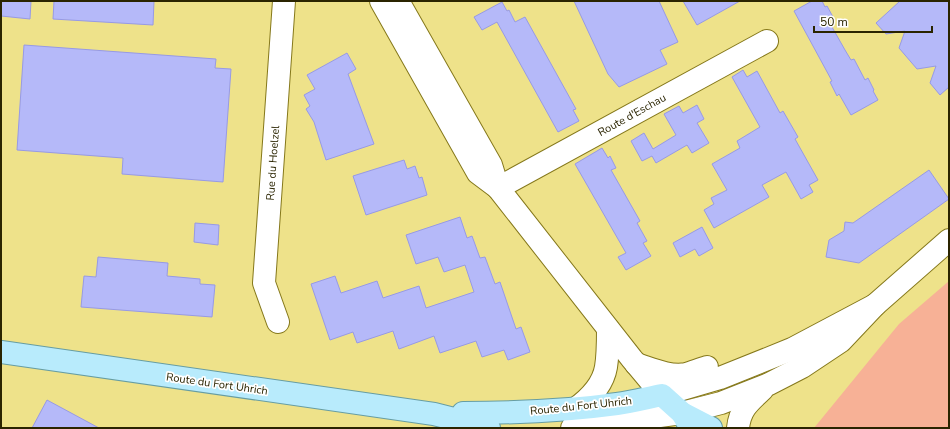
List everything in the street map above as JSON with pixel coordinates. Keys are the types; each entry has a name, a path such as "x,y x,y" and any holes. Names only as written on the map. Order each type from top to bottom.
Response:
{"main road":[{"name":"Route du Fort Uhrich","path":"1,352 434,414 489,428"},
{"name":"Route du Fort Uhrich","path":"434,414 505,413 573,418 618,404 662,394"},
{"path":"662,394 686,420 711,428"}],"street":[{"name":"Rue du Hoelzel","path":"278,322 264,283 284,1"},
{"path":"381,1 478,173 498,188 635,363 662,394"},
{"path":"398,1 491,165 498,188"},
{"name":"Route d'Eschau","path":"498,188 767,41"},
{"name":"Route du Fort Uhrich","path":"573,418 686,420 721,403 769,384 802,366 841,341 875,305 949,240"},
{"name":"Route du Fort Uhrich","path":"662,394 720,378 792,349 875,305"},
{"path":"573,418 594,392 606,368 608,329"},
{"name":"Route du Fort Uhrich","path":"635,363 659,372 685,374 750,354 792,349"},
{"path":"738,428 742,411 749,402 769,384"}],"shaded area":[{"path":"949,281 949,428 814,428 899,324"}],"building":[{"path":"1,1 31,1 30,19 1,16"},
{"path":"54,1 154,1 153,25 53,19"},
{"path":"574,1 659,1 678,42 660,50 667,64 619,87 608,74"},
{"path":"683,1 740,1 697,25"},
{"path":"812,1 822,1 825,7 827,6 833,17 828,20 851,60 854,59 865,80 868,78 878,100 851,115 839,94 837,96 830,82 832,81 794,11"},
{"path":"900,1 949,1 949,87 940,95 930,83 936,66 917,69 899,48 905,31 886,34 876,23"},
{"path":"502,2 507,11 509,10 515,22 525,17 576,109 573,110 579,121 558,132 497,22 482,30 474,17"},
{"path":"24,45 216,59 215,68 231,69 223,182 122,174 123,158 17,150"},
{"path":"347,53 356,69 348,74 374,144 326,160 314,122 306,109 310,106 304,95 315,89 307,75"},
{"path":"743,70 747,77 757,71 780,113 783,111 798,137 795,139 818,180 809,185 813,192 801,199 786,172 762,185 769,197 714,228 704,210 714,204 711,198 727,190 712,164 740,148 737,141 760,127 732,77"},
{"path":"697,105 704,119 697,123 709,143 692,153 687,145 656,163 652,156 642,161 631,141 644,133 653,149 676,135 664,114 679,106 683,113"},
{"path":"602,148 608,158 610,156 616,168 611,170 640,221 637,223 647,241 643,243 651,256 626,270 618,257 626,253 575,164"},
{"path":"404,160 407,169 415,166 419,178 422,177 427,195 366,215 353,176"},
{"path":"929,170 949,199 859,263 826,257 829,240 844,231 845,222 853,223"},
{"path":"460,217 467,238 472,236 480,258 485,257 495,284 500,282 516,329 521,327 530,352 508,360 504,350 482,357 476,341 440,353 434,336 399,349 393,331 357,343 353,332 330,340 311,284 335,276 341,293 377,281 383,298 419,286 426,308 474,292 465,265 444,272 438,257 416,264 406,235"},
{"path":"195,223 219,225 218,245 194,242"},
{"path":"702,227 713,248 699,256 695,249 680,257 673,243"},
{"path":"98,257 168,263 167,276 200,279 200,284 215,285 212,317 81,307 84,276 96,277"},
{"path":"47,400 99,428 32,428"}]}
